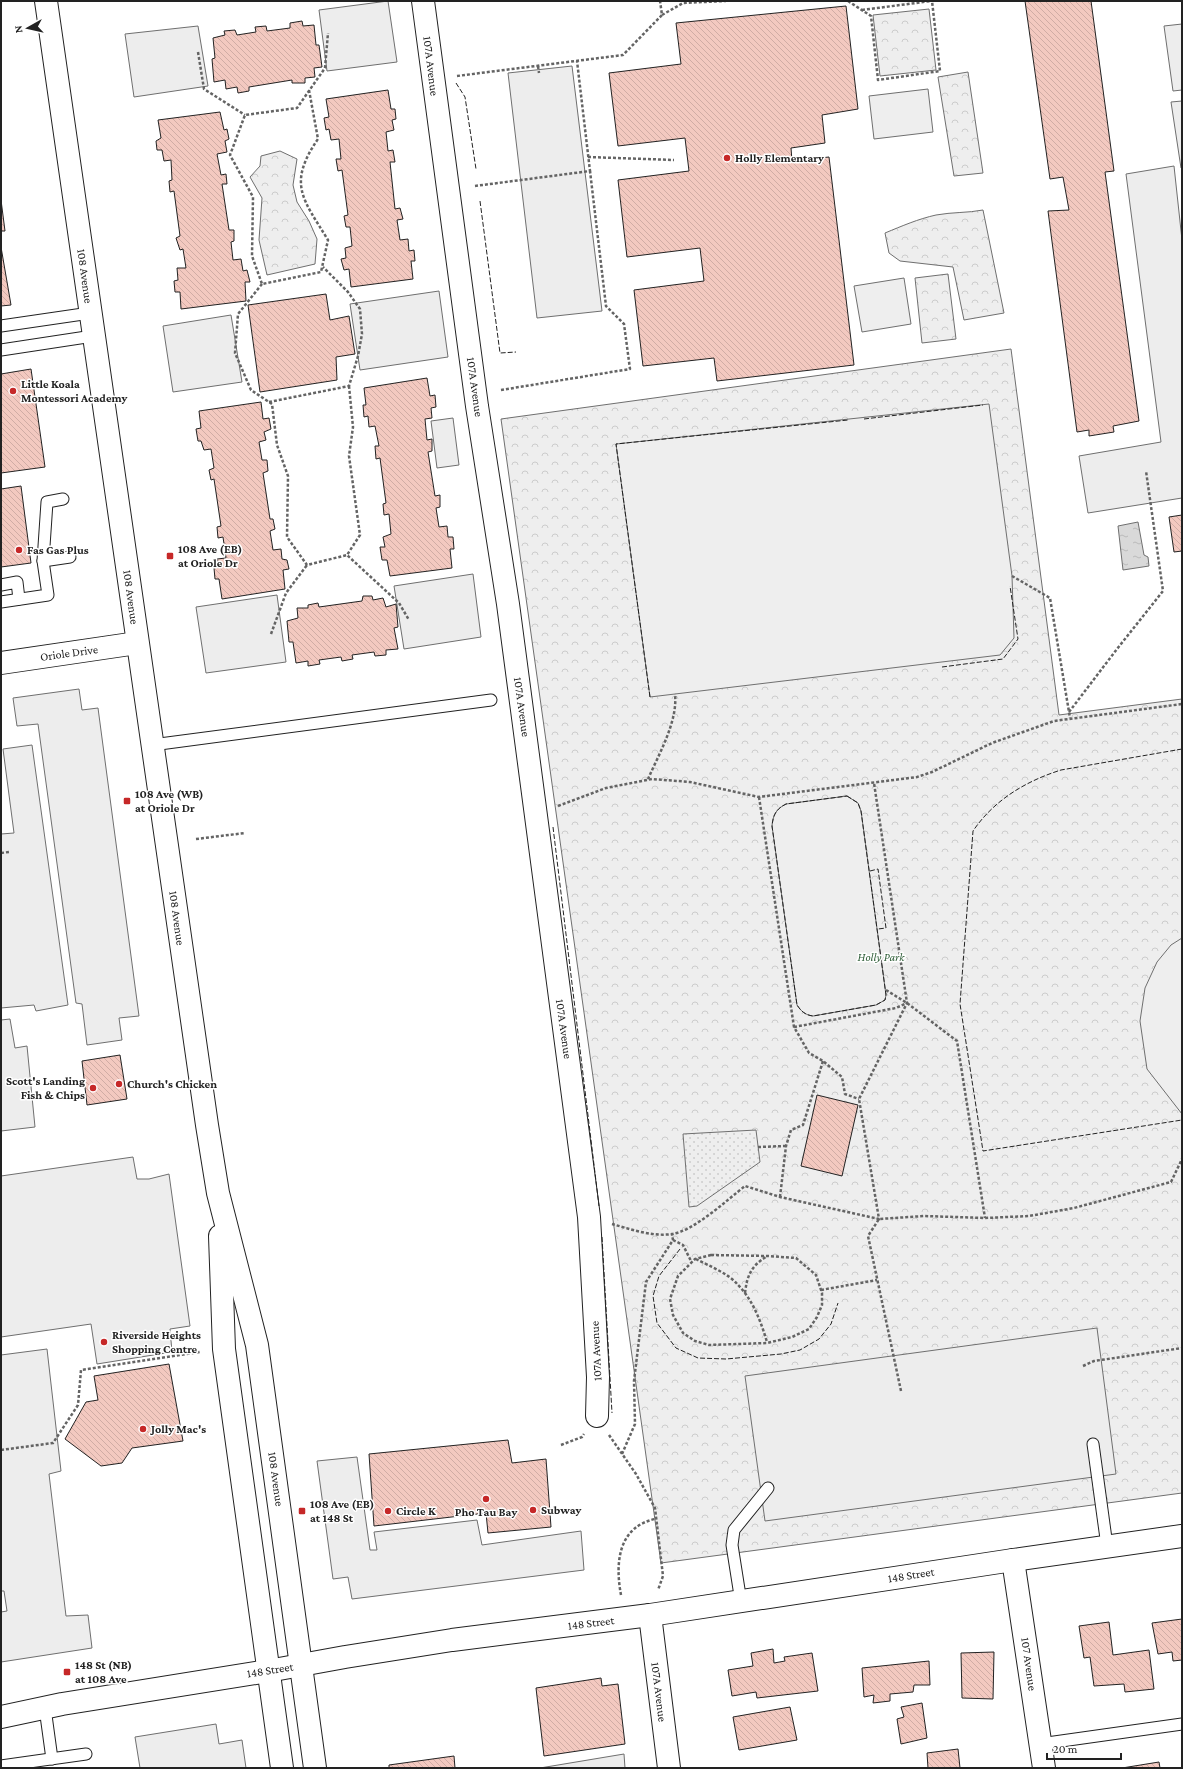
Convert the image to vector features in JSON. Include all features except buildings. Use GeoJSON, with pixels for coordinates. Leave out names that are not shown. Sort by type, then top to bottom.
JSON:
{"type":"FeatureCollection","features":[{"type":"Feature","properties":{"kind":"main road","name":"108 Avenue"},"geometry":{"type":"LineString","coordinates":[[46,1],[137,643],[218,1193],[257,1346],[315,1768]]}},
{"type":"Feature","properties":{"kind":"main road","name":"107A Avenue"},"geometry":{"type":"LineString","coordinates":[[423,1],[477,406],[508,604],[589,1217],[598,1377],[597,1416]]}},
{"type":"Feature","properties":{"kind":"main road","name":"Oriole Drive"},"geometry":{"type":"LineString","coordinates":[[1,663],[137,643]]}},
{"type":"Feature","properties":{"kind":"main road","name":"108 Avenue"},"geometry":{"type":"LineString","coordinates":[[218,1193],[224,1349],[282,1768]]}},
{"type":"Feature","properties":{"kind":"main road","name":"148 Street"},"geometry":{"type":"LineString","coordinates":[[1,1717],[45,1708],[452,1640],[650,1615],[1182,1536]]}},
{"type":"Feature","properties":{"kind":"main road","name":"107 Avenue"},"geometry":{"type":"LineString","coordinates":[[1013,1560],[1044,1768]]}},
{"type":"Feature","properties":{"kind":"main road","name":"107A Avenue"},"geometry":{"type":"LineString","coordinates":[[650,1615],[669,1768]]}},
{"type":"Feature","properties":{"kind":"lane"},"geometry":{"type":"LineString","coordinates":[[1,326],[90,313]]}},
{"type":"Feature","properties":{"kind":"lane"},"geometry":{"type":"LineString","coordinates":[[1,350],[94,336]]}},
{"type":"Feature","properties":{"kind":"lane"},"geometry":{"type":"LineString","coordinates":[[1,602],[48,595],[43,562],[48,502],[63,499]]}},
{"type":"Feature","properties":{"kind":"lane"},"geometry":{"type":"LineString","coordinates":[[43,562],[70,557]]}},
{"type":"Feature","properties":{"kind":"lane"},"geometry":{"type":"LineString","coordinates":[[1,585],[17,582],[19,599]]}},
{"type":"Feature","properties":{"kind":"lane"},"geometry":{"type":"LineString","coordinates":[[152,745],[491,700]]}},
{"type":"Feature","properties":{"kind":"lane"},"geometry":{"type":"LineString","coordinates":[[1093,1444],[1107,1546]]}},
{"type":"Feature","properties":{"kind":"lane"},"geometry":{"type":"LineString","coordinates":[[741,1602],[732,1545],[734,1530],[768,1488]]}},
{"type":"Feature","properties":{"kind":"lane"},"geometry":{"type":"LineString","coordinates":[[45,1708],[52,1758]]}},
{"type":"Feature","properties":{"kind":"lane"},"geometry":{"type":"LineString","coordinates":[[1040,1744],[1182,1724]]}},
{"type":"Feature","properties":{"kind":"lane"},"geometry":{"type":"LineString","coordinates":[[1,1766],[86,1754]]}},
{"type":"Feature","properties":{"kind":"path"},"geometry":{"type":"LineString","coordinates":[[660,1],[662,15]]}},
{"type":"Feature","properties":{"kind":"path"},"geometry":{"type":"LineString","coordinates":[[452,76],[623,55],[662,15],[683,4],[726,1]]}},
{"type":"Feature","properties":{"kind":"path"},"geometry":{"type":"LineString","coordinates":[[848,1],[871,16],[878,80],[940,71],[932,1],[862,10]]}},
{"type":"Feature","properties":{"kind":"path"},"geometry":{"type":"LineString","coordinates":[[198,52],[204,89],[245,115],[297,108],[325,68],[328,33]]}},
{"type":"Feature","properties":{"kind":"path"},"geometry":{"type":"LineString","coordinates":[[501,390],[630,369],[624,324],[606,306],[577,61]]}},
{"type":"Feature","properties":{"kind":"path"},"geometry":{"type":"LineString","coordinates":[[538,66],[539,73]]}},
{"type":"Feature","properties":{"kind":"path"},"geometry":{"type":"LineString","coordinates":[[307,565],[287,537],[288,476],[277,445],[272,404],[251,390],[235,353],[238,314],[262,284],[321,272],[328,240],[306,204],[300,183],[306,156],[318,139],[309,90]]}},
{"type":"Feature","properties":{"kind":"path"},"geometry":{"type":"LineString","coordinates":[[245,115],[230,155],[253,197],[252,256],[262,284]]}},
{"type":"Feature","properties":{"kind":"path"},"geometry":{"type":"LineString","coordinates":[[588,157],[674,160]]}},
{"type":"Feature","properties":{"kind":"path"},"geometry":{"type":"LineString","coordinates":[[475,186],[590,171]]}},
{"type":"Feature","properties":{"kind":"path"},"geometry":{"type":"LineString","coordinates":[[271,634],[286,593],[307,565],[347,555],[360,534],[349,456],[353,427],[349,386],[358,356],[362,334],[360,310],[348,292],[322,266]]}},
{"type":"Feature","properties":{"kind":"path"},"geometry":{"type":"LineString","coordinates":[[269,402],[349,386]]}},
{"type":"Feature","properties":{"kind":"path"},"geometry":{"type":"LineString","coordinates":[[1069,712],[1163,590],[1146,471]]}},
{"type":"Feature","properties":{"kind":"path"},"geometry":{"type":"LineString","coordinates":[[347,555],[399,603],[409,620]]}},
{"type":"Feature","properties":{"kind":"path"},"geometry":{"type":"LineString","coordinates":[[1012,576],[1050,598],[1070,718]]}},
{"type":"Feature","properties":{"kind":"path"},"geometry":{"type":"LineString","coordinates":[[648,779],[668,734],[676,703],[675,694]]}},
{"type":"Feature","properties":{"kind":"path"},"geometry":{"type":"LineString","coordinates":[[552,808],[606,788],[648,779],[690,782],[758,797],[917,777],[932,772],[992,743],[1037,725],[1070,718],[1182,704]]}},
{"type":"Feature","properties":{"kind":"path"},"geometry":{"type":"LineString","coordinates":[[874,782],[907,1003],[859,1099],[879,1219],[868,1236],[901,1392]]}},
{"type":"Feature","properties":{"kind":"path"},"geometry":{"type":"LineString","coordinates":[[758,797],[794,1027],[809,1053],[823,1061],[842,1077],[845,1094],[859,1099]]}},
{"type":"Feature","properties":{"kind":"path"},"geometry":{"type":"LineString","coordinates":[[196,839],[245,833]]}},
{"type":"Feature","properties":{"kind":"path"},"geometry":{"type":"LineString","coordinates":[[1,853],[9,852]]}},
{"type":"Feature","properties":{"kind":"path"},"geometry":{"type":"LineString","coordinates":[[886,990],[907,1003],[957,1041],[986,1218]]}},
{"type":"Feature","properties":{"kind":"path"},"geometry":{"type":"LineString","coordinates":[[794,1027],[896,1008],[907,1003]]}},
{"type":"Feature","properties":{"kind":"path"},"geometry":{"type":"LineString","coordinates":[[780,1197],[786,1146],[791,1130],[803,1125],[823,1061]]}},
{"type":"Feature","properties":{"kind":"path"},"geometry":{"type":"LineString","coordinates":[[758,1146],[786,1146]]}},
{"type":"Feature","properties":{"kind":"path"},"geometry":{"type":"LineString","coordinates":[[606,1222],[646,1233],[672,1234],[696,1225],[746,1186],[780,1197],[879,1219],[924,1216],[986,1218],[1029,1216],[1074,1208],[1171,1182],[1182,1159]]}},
{"type":"Feature","properties":{"kind":"path"},"geometry":{"type":"LineString","coordinates":[[622,1454],[635,1424],[634,1381],[646,1282],[673,1240],[672,1234]]}},
{"type":"Feature","properties":{"kind":"path"},"geometry":{"type":"LineString","coordinates":[[673,1240],[683,1245],[691,1262]]}},
{"type":"Feature","properties":{"kind":"path"},"geometry":{"type":"LineString","coordinates":[[711,1256],[768,1256],[796,1258],[816,1275],[821,1290],[822,1305],[817,1318],[809,1329],[792,1337],[768,1342],[709,1345],[694,1341],[684,1333],[673,1315],[670,1299],[678,1276],[695,1259],[711,1256]]}},
{"type":"Feature","properties":{"kind":"path"},"geometry":{"type":"LineString","coordinates":[[745,1294],[749,1273],[760,1260],[768,1256]]}},
{"type":"Feature","properties":{"kind":"path"},"geometry":{"type":"LineString","coordinates":[[695,1259],[715,1269],[738,1284],[761,1322],[768,1342]]}},
{"type":"Feature","properties":{"kind":"path"},"geometry":{"type":"LineString","coordinates":[[821,1290],[877,1280]]}},
{"type":"Feature","properties":{"kind":"path"},"geometry":{"type":"LineString","coordinates":[[1083,1366],[1094,1360],[1182,1348]]}},
{"type":"Feature","properties":{"kind":"path"},"geometry":{"type":"LineString","coordinates":[[1,1450],[53,1443],[78,1405],[81,1370],[224,1349]]}},
{"type":"Feature","properties":{"kind":"path"},"geometry":{"type":"LineString","coordinates":[[597,1416],[636,1474],[655,1508],[655,1519],[663,1576],[650,1615]]}},
{"type":"Feature","properties":{"kind":"path"},"geometry":{"type":"LineString","coordinates":[[621,1595],[618,1580],[620,1548],[630,1531],[646,1521],[655,1519]]}},
{"type":"Feature","properties":{"kind":"green space"},"geometry":{"type":"Polygon","coordinates":[[[929,9],[936,70],[880,76],[873,15],[929,9]]]}},
{"type":"Feature","properties":{"kind":"green space"},"geometry":{"type":"Polygon","coordinates":[[[968,72],[983,173],[954,176],[938,77],[968,72]]]}},
{"type":"Feature","properties":{"kind":"green space"},"geometry":{"type":"Polygon","coordinates":[[[928,89],[933,132],[874,139],[869,96],[928,89]]]}},
{"type":"Feature","properties":{"kind":"green space"},"geometry":{"type":"Polygon","coordinates":[[[280,151],[297,159],[293,185],[297,202],[309,221],[317,239],[315,264],[267,275],[259,240],[262,198],[250,177],[260,166],[261,156],[280,151]]]}},
{"type":"Feature","properties":{"kind":"green space"},"geometry":{"type":"Polygon","coordinates":[[[983,210],[1004,313],[964,320],[953,267],[900,261],[889,253],[885,233],[936,215],[983,210]]]}},
{"type":"Feature","properties":{"kind":"green space"},"geometry":{"type":"Polygon","coordinates":[[[948,274],[956,339],[922,343],[915,278],[948,274]]]}},
{"type":"Feature","properties":{"kind":"green space"},"geometry":{"type":"Polygon","coordinates":[[[904,278],[911,324],[862,332],[854,286],[904,278]]]}},
{"type":"Feature","properties":{"kind":"green space","name":"Holly Park"},"geometry":{"type":"Polygon","coordinates":[[[1011,349],[1059,715],[1182,699],[1182,1493],[661,1563],[501,419],[1011,349]]]}},
{"type":"Feature","properties":{"kind":"green space"},"geometry":{"type":"Polygon","coordinates":[[[989,404],[1012,576],[1014,638],[1000,655],[650,697],[616,444],[989,404]]]}},
{"type":"Feature","properties":{"kind":"green space"},"geometry":{"type":"Polygon","coordinates":[[[847,796],[858,803],[861,811],[886,995],[885,1000],[876,1005],[813,1016],[808,1015],[797,1005],[772,822],[777,810],[786,804],[847,796]]]}},
{"type":"Feature","properties":{"kind":"green space"},"geometry":{"type":"Polygon","coordinates":[[[1182,938],[1182,1114],[1147,1069],[1140,1021],[1145,988],[1157,962],[1171,945],[1182,938]]]}},
{"type":"Feature","properties":{"kind":"green space"},"geometry":{"type":"Polygon","coordinates":[[[756,1130],[760,1162],[697,1206],[689,1207],[683,1134],[756,1130]]]}},
{"type":"Feature","properties":{"kind":"shaded area"},"geometry":{"type":"Polygon","coordinates":[[[388,1],[397,62],[327,71],[319,10],[388,1]]]}},
{"type":"Feature","properties":{"kind":"shaded area"},"geometry":{"type":"Polygon","coordinates":[[[1182,24],[1182,90],[1173,91],[1164,26],[1182,24]]]}},
{"type":"Feature","properties":{"kind":"shaded area"},"geometry":{"type":"Polygon","coordinates":[[[198,26],[208,86],[134,97],[125,34],[198,26]]]}},
{"type":"Feature","properties":{"kind":"shaded area"},"geometry":{"type":"Polygon","coordinates":[[[572,66],[602,311],[537,318],[508,73],[572,66]]]}},
{"type":"Feature","properties":{"kind":"shaded area"},"geometry":{"type":"Polygon","coordinates":[[[1182,101],[1182,168],[1181,168],[1171,102],[1182,101]]]}},
{"type":"Feature","properties":{"kind":"shaded area"},"geometry":{"type":"Polygon","coordinates":[[[1174,166],[1182,240],[1182,498],[1088,513],[1079,456],[1161,442],[1126,174],[1174,166]]]}},
{"type":"Feature","properties":{"kind":"shaded area"},"geometry":{"type":"Polygon","coordinates":[[[439,291],[448,357],[360,370],[350,304],[439,291]]]}},
{"type":"Feature","properties":{"kind":"shaded area"},"geometry":{"type":"Polygon","coordinates":[[[231,315],[242,382],[173,392],[163,326],[231,315]]]}},
{"type":"Feature","properties":{"kind":"shaded area"},"geometry":{"type":"Polygon","coordinates":[[[453,418],[459,465],[437,468],[431,421],[453,418]]]}},
{"type":"Feature","properties":{"kind":"shaded area"},"geometry":{"type":"Polygon","coordinates":[[[473,574],[481,637],[404,649],[394,586],[473,574]]]}},
{"type":"Feature","properties":{"kind":"shaded area"},"geometry":{"type":"Polygon","coordinates":[[[277,595],[286,662],[206,673],[196,607],[277,595]]]}},
{"type":"Feature","properties":{"kind":"shaded area"},"geometry":{"type":"Polygon","coordinates":[[[79,689],[82,710],[98,708],[139,1016],[119,1018],[122,1040],[87,1045],[82,1004],[76,1003],[38,724],[17,726],[13,698],[79,689]]]}},
{"type":"Feature","properties":{"kind":"shaded area"},"geometry":{"type":"Polygon","coordinates":[[[32,745],[68,1005],[36,1011],[34,1005],[1,1008],[1,834],[14,833],[3,749],[32,745]]]}},
{"type":"Feature","properties":{"kind":"shaded area"},"geometry":{"type":"Polygon","coordinates":[[[10,1019],[15,1048],[27,1046],[35,1127],[1,1131],[1,1020],[10,1019]]]}},
{"type":"Feature","properties":{"kind":"shaded area"},"geometry":{"type":"Polygon","coordinates":[[[133,1157],[137,1179],[149,1179],[169,1174],[190,1326],[170,1329],[172,1352],[97,1364],[91,1324],[1,1337],[1,1176],[133,1157]]]}},
{"type":"Feature","properties":{"kind":"shaded area"},"geometry":{"type":"Polygon","coordinates":[[[1097,1328],[1116,1474],[765,1521],[745,1376],[1097,1328]]]}},
{"type":"Feature","properties":{"kind":"shaded area"},"geometry":{"type":"Polygon","coordinates":[[[47,1349],[61,1471],[49,1474],[66,1616],[88,1615],[92,1648],[1,1662],[1,1612],[7,1611],[4,1591],[1,1591],[1,1355],[47,1349]]]}},
{"type":"Feature","properties":{"kind":"shaded area"},"geometry":{"type":"Polygon","coordinates":[[[357,1457],[370,1550],[377,1550],[374,1532],[477,1520],[482,1545],[581,1531],[584,1570],[352,1599],[348,1577],[333,1579],[317,1461],[357,1457]]]}},
{"type":"Feature","properties":{"kind":"shaded area"},"geometry":{"type":"Polygon","coordinates":[[[216,1724],[219,1744],[242,1740],[246,1768],[140,1768],[135,1737],[216,1724]]]}},
{"type":"Feature","properties":{"kind":"shaded area"},"geometry":{"type":"Polygon","coordinates":[[[624,1754],[625,1768],[540,1768],[624,1754]]]}},
{"type":"Feature","properties":{"kind":"water"},"geometry":{"type":"Polygon","coordinates":[[[1138,522],[1144,555],[1148,557],[1149,566],[1123,570],[1118,526],[1138,522]]]}},
{"type":"Feature","properties":{"kind":"fence"},"geometry":{"type":"LineString","coordinates":[[456,83],[465,97],[476,169]]}},
{"type":"Feature","properties":{"kind":"fence"},"geometry":{"type":"LineString","coordinates":[[480,201],[500,353],[516,352]]}},
{"type":"Feature","properties":{"kind":"fence"},"geometry":{"type":"LineString","coordinates":[[864,419],[983,405]]}},
{"type":"Feature","properties":{"kind":"fence"},"geometry":{"type":"LineString","coordinates":[[650,697],[616,444],[848,420]]}},
{"type":"Feature","properties":{"kind":"fence"},"geometry":{"type":"LineString","coordinates":[[942,667],[1003,659],[1018,639],[1010,586]]}},
{"type":"Feature","properties":{"kind":"fence"},"geometry":{"type":"LineString","coordinates":[[1182,749],[1061,770],[1023,786],[1001,801],[981,820],[973,831],[960,1004],[983,1151],[1182,1120]]}},
{"type":"Feature","properties":{"kind":"fence"},"geometry":{"type":"LineString","coordinates":[[847,796],[858,803],[861,811],[886,995],[885,1000],[876,1005],[813,1016],[808,1015],[797,1005],[772,822],[777,810],[786,804],[847,796]]}},
{"type":"Feature","properties":{"kind":"fence"},"geometry":{"type":"LineString","coordinates":[[553,827],[599,1206]]}},
{"type":"Feature","properties":{"kind":"fence"},"geometry":{"type":"LineString","coordinates":[[870,871],[878,869],[886,928],[878,929]]}},
{"type":"Feature","properties":{"kind":"fence"},"geometry":{"type":"LineString","coordinates":[[602,1237],[612,1413]]}},
{"type":"Feature","properties":{"kind":"fence"},"geometry":{"type":"LineString","coordinates":[[680,1249],[659,1276],[653,1296],[657,1323],[676,1348],[698,1358],[726,1359],[781,1354],[800,1350],[819,1339],[831,1324],[838,1303]]}},
{"type":"Feature","properties":{"kind":"place","name":"Holly Elementary"},"geometry":{"type":"Point","coordinates":[727,158]}},
{"type":"Feature","properties":{"kind":"place","name":"Little Koala Montessori Academy"},"geometry":{"type":"Point","coordinates":[13,391]}},
{"type":"Feature","properties":{"kind":"place","name":"Fas Gas Plus"},"geometry":{"type":"Point","coordinates":[19,550]}},
{"type":"Feature","properties":{"kind":"place","name":"108 Ave (EB) at Oriole Dr"},"geometry":{"type":"Point","coordinates":[170,556]}},
{"type":"Feature","properties":{"kind":"place","name":"108 Ave (WB) at Oriole Dr"},"geometry":{"type":"Point","coordinates":[127,801]}},
{"type":"Feature","properties":{"kind":"place","name":"Church's Chicken"},"geometry":{"type":"Point","coordinates":[119,1084]}},
{"type":"Feature","properties":{"kind":"place","name":"Scott's Landing Fish & Chips"},"geometry":{"type":"Point","coordinates":[93,1088]}},
{"type":"Feature","properties":{"kind":"place","name":"Riverside Heights Shopping Centre"},"geometry":{"type":"Point","coordinates":[104,1342]}},
{"type":"Feature","properties":{"kind":"place","name":"Jolly Mac's"},"geometry":{"type":"Point","coordinates":[143,1429]}},
{"type":"Feature","properties":{"kind":"place","name":"Pho Tau Bay"},"geometry":{"type":"Point","coordinates":[486,1499]}},
{"type":"Feature","properties":{"kind":"place","name":"Subway"},"geometry":{"type":"Point","coordinates":[533,1510]}},
{"type":"Feature","properties":{"kind":"place","name":"108 Ave (EB) at 148 St"},"geometry":{"type":"Point","coordinates":[302,1511]}},
{"type":"Feature","properties":{"kind":"place","name":"Circle K"},"geometry":{"type":"Point","coordinates":[388,1511]}},
{"type":"Feature","properties":{"kind":"place","name":"148 St (NB) at 108 Ave"},"geometry":{"type":"Point","coordinates":[67,1672]}}]}
